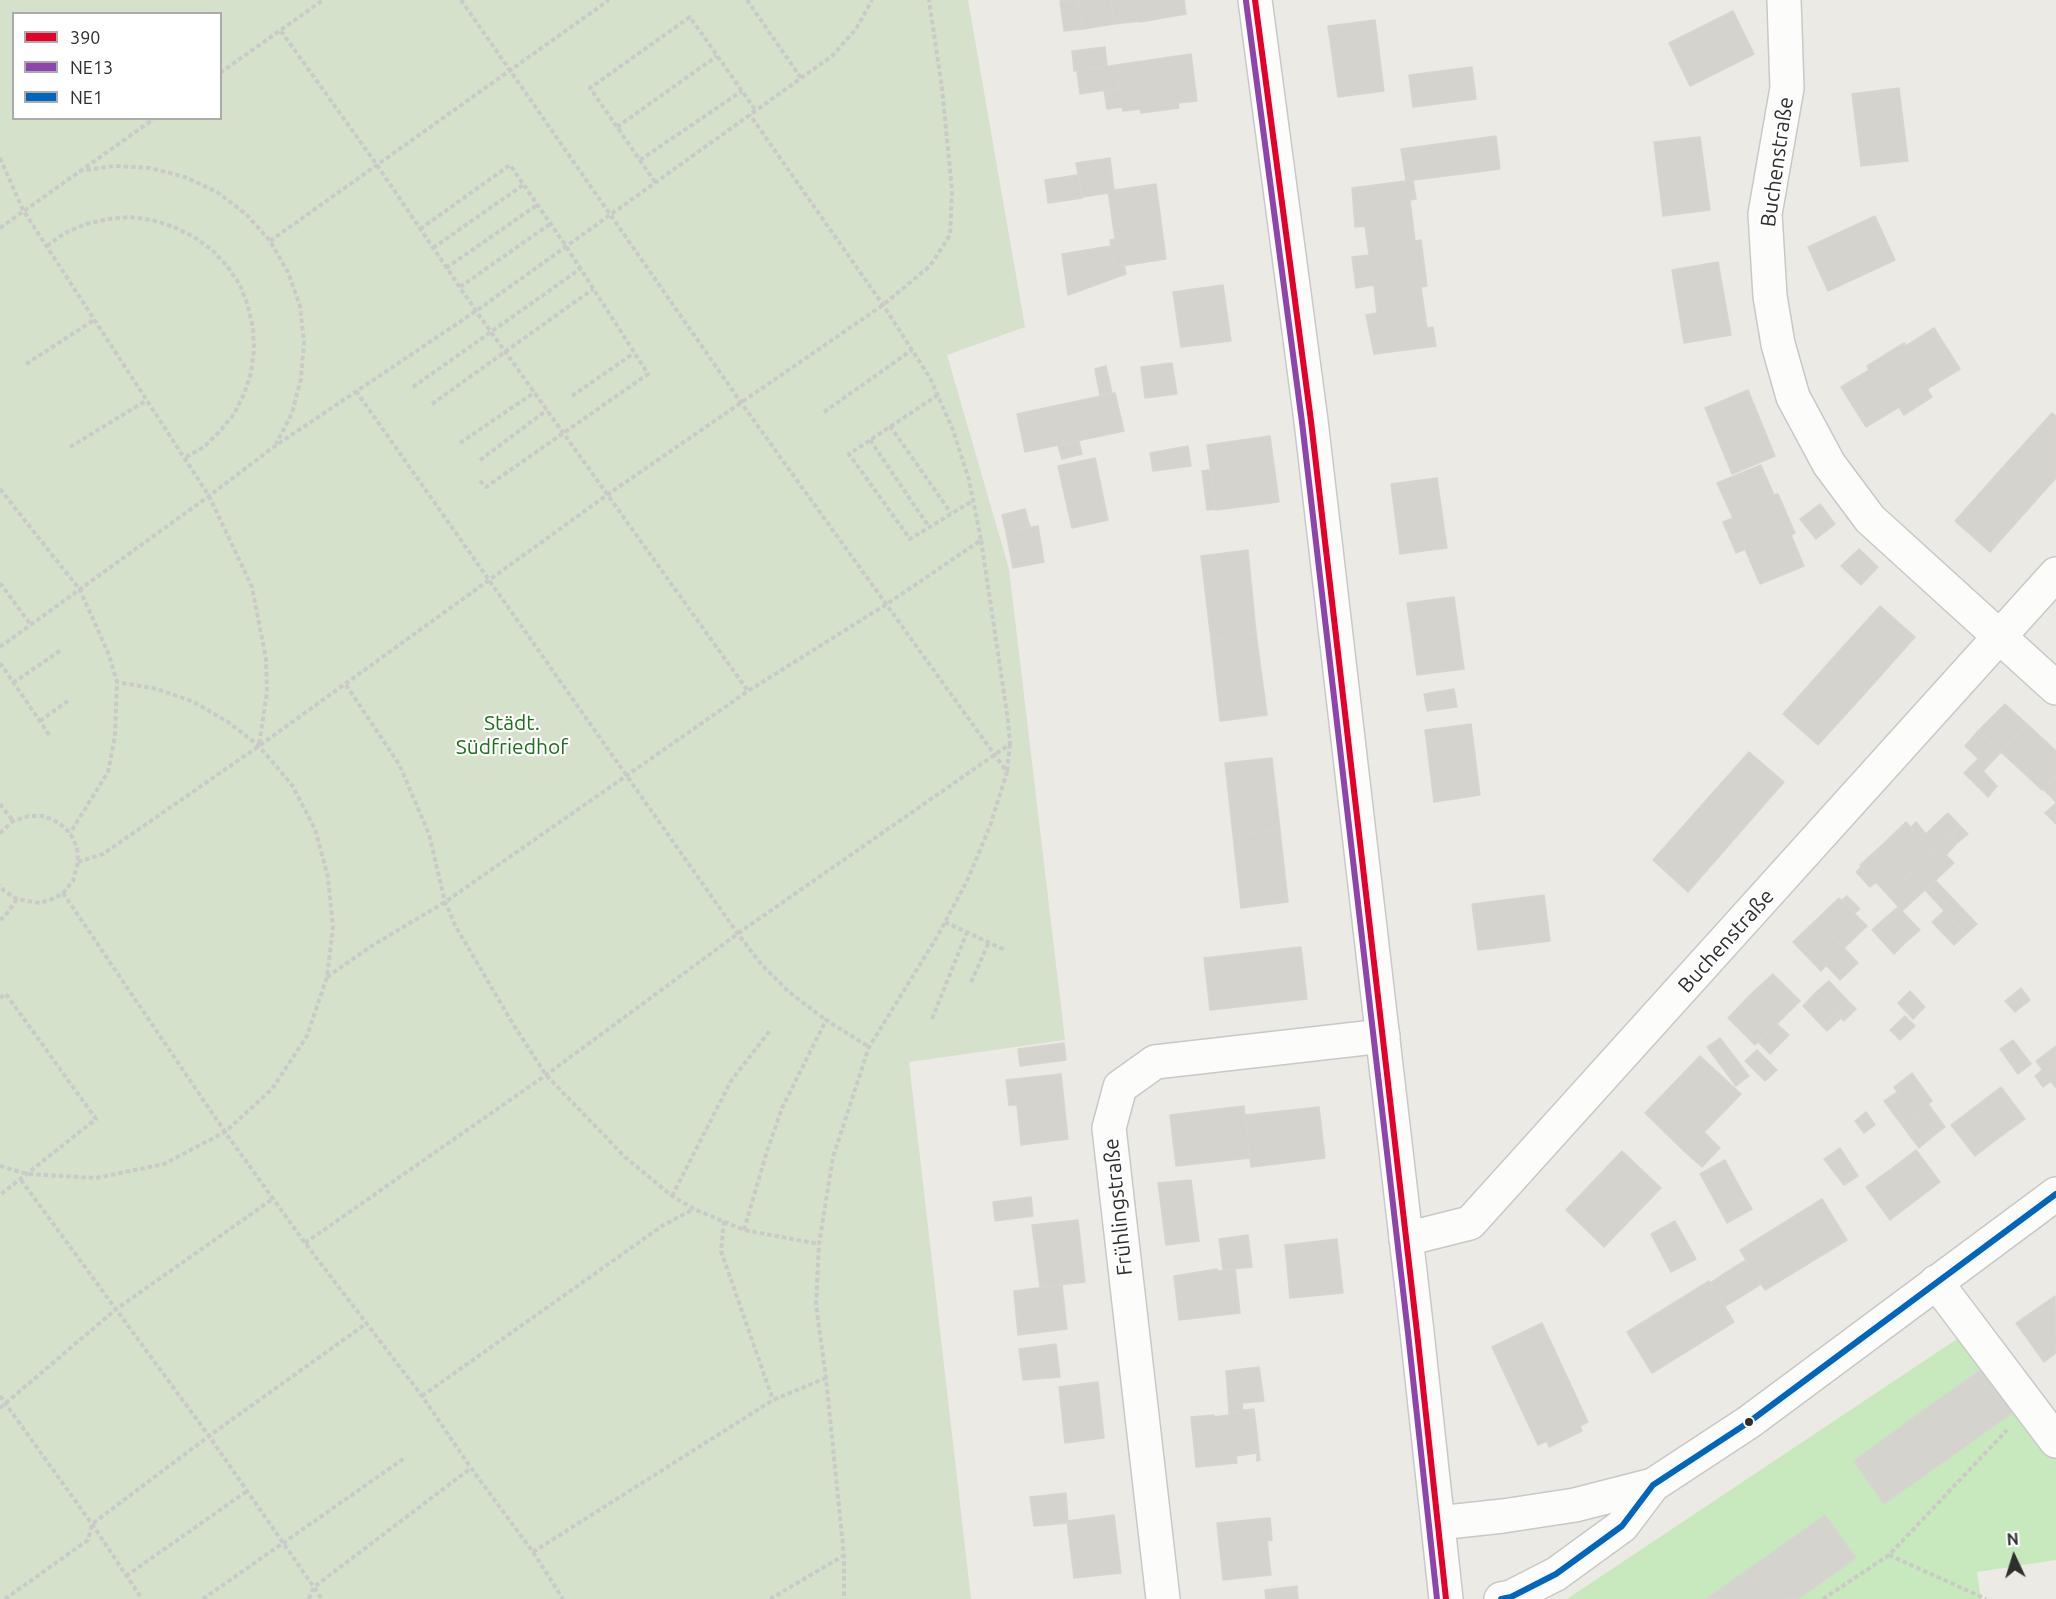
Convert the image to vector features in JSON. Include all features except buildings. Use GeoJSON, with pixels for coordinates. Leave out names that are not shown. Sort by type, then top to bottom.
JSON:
{"type":"FeatureCollection","features":[{"type":"Feature","properties":{"kind":"street"},"geometry":{"type":"LineString","coordinates":[[1255,0],[1311,421],[1446,1599]]}},
{"type":"Feature","properties":{"kind":"street","name":"Buchenstraße"},"geometry":{"type":"LineString","coordinates":[[1784,0],[1787,88],[1765,214],[1770,296],[1778,344],[1793,397],[1829,464],[1870,519],[2001,636]]}},
{"type":"Feature","properties":{"kind":"street","name":"Buchenstraße"},"geometry":{"type":"LineString","coordinates":[[1406,1239],[1470,1223],[2056,574]]}},
{"type":"Feature","properties":{"kind":"street"},"geometry":{"type":"LineString","coordinates":[[2001,636],[2056,688]]}},
{"type":"Feature","properties":{"kind":"street","name":"Frühlingstraße"},"geometry":{"type":"LineString","coordinates":[[1163,1599],[1109,1128],[1120,1087],[1155,1062],[1383,1036]]}},
{"type":"Feature","properties":{"kind":"street"},"geometry":{"type":"LineString","coordinates":[[1438,1523],[1575,1505],[1653,1485],[1749,1422],[2056,1194]]}},
{"type":"Feature","properties":{"kind":"street"},"geometry":{"type":"LineString","coordinates":[[1936,1282],[2056,1441]]}},
{"type":"Feature","properties":{"kind":"street"},"geometry":{"type":"LineString","coordinates":[[1501,1599],[1511,1597],[1556,1574],[1622,1526],[1653,1485]]}},
{"type":"Feature","properties":{"kind":"path"},"geometry":{"type":"LineString","coordinates":[[222,72],[323,0]]}},
{"type":"Feature","properties":{"kind":"path"},"geometry":{"type":"LineString","coordinates":[[461,0],[742,404],[1007,772]]}},
{"type":"Feature","properties":{"kind":"path"},"geometry":{"type":"LineString","coordinates":[[270,241],[609,0]]}},
{"type":"Feature","properties":{"kind":"path"},"geometry":{"type":"LineString","coordinates":[[747,0],[801,78]]}},
{"type":"Feature","properties":{"kind":"path"},"geometry":{"type":"LineString","coordinates":[[0,647],[275,446],[476,311],[832,56],[856,29],[872,0]]}},
{"type":"Feature","properties":{"kind":"path"},"geometry":{"type":"LineString","coordinates":[[78,862],[103,854],[259,746],[607,495],[883,305],[930,266],[950,235],[952,191],[942,88],[929,0]]}},
{"type":"Feature","properties":{"kind":"path"},"geometry":{"type":"LineString","coordinates":[[655,182],[590,88],[690,17],[756,111]]}},
{"type":"Feature","properties":{"kind":"path"},"geometry":{"type":"LineString","coordinates":[[281,32],[377,165],[476,311],[748,691]]}},
{"type":"Feature","properties":{"kind":"path"},"geometry":{"type":"LineString","coordinates":[[617,127],[717,56]]}},
{"type":"Feature","properties":{"kind":"path"},"geometry":{"type":"LineString","coordinates":[[640,160],[742,90]]}},
{"type":"Feature","properties":{"kind":"path"},"geometry":{"type":"LineString","coordinates":[[750,116],[883,305],[930,378],[953,430],[974,500],[1010,744],[1007,772],[990,826],[967,881],[945,922],[869,1047],[833,1157],[819,1244],[816,1305],[826,1378],[844,1556],[844,1599]]}},
{"type":"Feature","properties":{"kind":"path"},"geometry":{"type":"LineString","coordinates":[[0,228],[152,120]]}},
{"type":"Feature","properties":{"kind":"path"},"geometry":{"type":"LineString","coordinates":[[0,158],[24,210],[209,496],[252,586],[266,670],[267,692],[259,746]]}},
{"type":"Feature","properties":{"kind":"path"},"geometry":{"type":"LineString","coordinates":[[420,229],[510,165],[566,246],[648,374],[486,487],[479,480]]}},
{"type":"Feature","properties":{"kind":"path"},"geometry":{"type":"LineString","coordinates":[[78,171],[114,166],[150,168],[185,177],[217,192],[246,214],[270,241],[288,272],[300,306],[304,342],[301,379],[292,413],[275,446]]}},
{"type":"Feature","properties":{"kind":"path"},"geometry":{"type":"LineString","coordinates":[[433,248],[523,185]]}},
{"type":"Feature","properties":{"kind":"path"},"geometry":{"type":"LineString","coordinates":[[446,268],[538,205]]}},
{"type":"Feature","properties":{"kind":"path"},"geometry":{"type":"LineString","coordinates":[[47,246],[65,233],[86,224],[108,219],[152,220],[174,227],[194,237],[212,250],[240,285],[253,328],[254,351],[251,373],[234,414],[204,447],[184,458]]}},
{"type":"Feature","properties":{"kind":"path"},"geometry":{"type":"LineString","coordinates":[[460,288],[550,224]]}},
{"type":"Feature","properties":{"kind":"path"},"geometry":{"type":"LineString","coordinates":[[413,387],[580,269]]}},
{"type":"Feature","properties":{"kind":"path"},"geometry":{"type":"LineString","coordinates":[[432,404],[593,289]]}},
{"type":"Feature","properties":{"kind":"path"},"geometry":{"type":"LineString","coordinates":[[26,364],[94,320]]}},
{"type":"Feature","properties":{"kind":"path"},"geometry":{"type":"LineString","coordinates":[[824,412],[912,350]]}},
{"type":"Feature","properties":{"kind":"path"},"geometry":{"type":"LineString","coordinates":[[572,396],[634,353]]}},
{"type":"Feature","properties":{"kind":"path"},"geometry":{"type":"LineString","coordinates":[[356,391],[488,581],[761,964],[789,992],[826,1020],[869,1047]]}},
{"type":"Feature","properties":{"kind":"path"},"geometry":{"type":"LineString","coordinates":[[460,443],[535,393]]}},
{"type":"Feature","properties":{"kind":"path"},"geometry":{"type":"LineString","coordinates":[[938,395],[849,454],[910,539],[974,500]]}},
{"type":"Feature","properties":{"kind":"path"},"geometry":{"type":"LineString","coordinates":[[70,447],[147,400]]}},
{"type":"Feature","properties":{"kind":"path"},"geometry":{"type":"LineString","coordinates":[[480,460],[547,410]]}},
{"type":"Feature","properties":{"kind":"path"},"geometry":{"type":"LineString","coordinates":[[890,426],[951,513]]}},
{"type":"Feature","properties":{"kind":"path"},"geometry":{"type":"LineString","coordinates":[[870,440],[929,527]]}},
{"type":"Feature","properties":{"kind":"path"},"geometry":{"type":"LineString","coordinates":[[0,489],[80,590],[109,655],[117,682],[115,735],[108,772],[70,834]]}},
{"type":"Feature","properties":{"kind":"path"},"geometry":{"type":"LineString","coordinates":[[327,977],[370,947],[445,902],[748,691],[887,604],[981,540]]}},
{"type":"Feature","properties":{"kind":"path"},"geometry":{"type":"LineString","coordinates":[[0,583],[31,625]]}},
{"type":"Feature","properties":{"kind":"path"},"geometry":{"type":"LineString","coordinates":[[13,683],[61,650]]}},
{"type":"Feature","properties":{"kind":"path"},"geometry":{"type":"LineString","coordinates":[[0,663],[50,736]]}},
{"type":"Feature","properties":{"kind":"path"},"geometry":{"type":"LineString","coordinates":[[0,1166],[27,1174],[96,1179],[164,1164],[225,1132],[272,1089],[307,1036],[327,977],[333,927],[328,877],[315,829],[292,785],[259,746],[228,722],[194,702],[156,689],[117,682]]}},
{"type":"Feature","properties":{"kind":"path"},"geometry":{"type":"LineString","coordinates":[[346,685],[399,764],[429,834],[445,902],[456,927],[546,1075],[625,1157],[672,1196],[694,1209],[744,1230],[819,1244]]}},
{"type":"Feature","properties":{"kind":"path"},"geometry":{"type":"LineString","coordinates":[[40,721],[69,700]]}},
{"type":"Feature","properties":{"kind":"path"},"geometry":{"type":"LineString","coordinates":[[305,1243],[546,1075],[738,934],[1010,744]]}},
{"type":"Feature","properties":{"kind":"path"},"geometry":{"type":"LineString","coordinates":[[0,804],[13,821]]}},
{"type":"Feature","properties":{"kind":"path"},"geometry":{"type":"LineString","coordinates":[[0,833],[13,821],[29,816],[44,816],[59,823],[70,834],[76,847],[78,862],[73,881],[63,893],[40,903],[16,899],[4,891],[0,885]]}},
{"type":"Feature","properties":{"kind":"path"},"geometry":{"type":"LineString","coordinates":[[63,893],[225,1132],[305,1243],[422,1396],[563,1599]]}},
{"type":"Feature","properties":{"kind":"path"},"geometry":{"type":"LineString","coordinates":[[0,920],[6,916],[16,899]]}},
{"type":"Feature","properties":{"kind":"path"},"geometry":{"type":"LineString","coordinates":[[945,922],[1005,950]]}},
{"type":"Feature","properties":{"kind":"path"},"geometry":{"type":"LineString","coordinates":[[932,1019],[967,932]]}},
{"type":"Feature","properties":{"kind":"path"},"geometry":{"type":"LineString","coordinates":[[971,981],[989,942]]}},
{"type":"Feature","properties":{"kind":"path"},"geometry":{"type":"LineString","coordinates":[[0,998],[6,994],[96,1119],[0,1195]]}},
{"type":"Feature","properties":{"kind":"path"},"geometry":{"type":"LineString","coordinates":[[744,1230],[767,1150],[782,1108],[826,1020]]}},
{"type":"Feature","properties":{"kind":"path"},"geometry":{"type":"LineString","coordinates":[[672,1196],[731,1081],[771,1029]]}},
{"type":"Feature","properties":{"kind":"path"},"geometry":{"type":"LineString","coordinates":[[21,1180],[209,1436],[322,1599]]}},
{"type":"Feature","properties":{"kind":"path"},"geometry":{"type":"LineString","coordinates":[[0,1408],[115,1310],[274,1198]]}},
{"type":"Feature","properties":{"kind":"path"},"geometry":{"type":"LineString","coordinates":[[422,1396],[662,1226],[694,1209]]}},
{"type":"Feature","properties":{"kind":"path"},"geometry":{"type":"LineString","coordinates":[[724,1221],[721,1251],[773,1400]]}},
{"type":"Feature","properties":{"kind":"path"},"geometry":{"type":"LineString","coordinates":[[5,1599],[88,1539],[92,1524],[209,1436],[367,1323]]}},
{"type":"Feature","properties":{"kind":"path"},"geometry":{"type":"LineString","coordinates":[[532,1552],[773,1400],[826,1378]]}},
{"type":"Feature","properties":{"kind":"path"},"geometry":{"type":"LineString","coordinates":[[0,1396],[92,1524],[142,1599]]}},
{"type":"Feature","properties":{"kind":"path"},"geometry":{"type":"LineString","coordinates":[[1823,1599],[1889,1555],[2029,1406]]}},
{"type":"Feature","properties":{"kind":"path"},"geometry":{"type":"LineString","coordinates":[[203,1599],[406,1457]]}},
{"type":"Feature","properties":{"kind":"path"},"geometry":{"type":"LineString","coordinates":[[309,1599],[314,1587],[471,1468]]}},
{"type":"Feature","properties":{"kind":"path"},"geometry":{"type":"LineString","coordinates":[[126,1576],[247,1491]]}},
{"type":"Feature","properties":{"kind":"path"},"geometry":{"type":"LineString","coordinates":[[1889,1555],[1986,1599]]}},
{"type":"Feature","properties":{"kind":"path"},"geometry":{"type":"LineString","coordinates":[[770,1599],[844,1556]]}},
{"type":"Feature","properties":{"kind":"green space","name":"Städt. Südfriedhof"},"geometry":{"type":"Polygon","coordinates":[[[0,0],[968,0],[1025,327],[947,355],[1009,569],[1065,1040],[909,1062],[971,1599],[0,1599],[0,0]]]}},
{"type":"Feature","properties":{"kind":"green space"},"geometry":{"type":"Polygon","coordinates":[[[1966,1333],[2056,1459],[2056,1560],[1977,1572],[1981,1599],[1567,1599],[1966,1333]]]}},
{"type":"Feature","properties":{"kind":"transit line","name":"390"},"geometry":{"type":"LineString","coordinates":[[1255,0],[1311,421],[1446,1599]]}},
{"type":"Feature","properties":{"kind":"transit line","name":"NE13"},"geometry":{"type":"LineString","coordinates":[[1246,1],[1302,422],[1437,1599]]}},
{"type":"Feature","properties":{"kind":"transit line","name":"NE1"},"geometry":{"type":"LineString","coordinates":[[1501,1599],[1511,1597],[1556,1574],[1622,1526],[1653,1485],[1749,1422],[2056,1194]]}}]}
